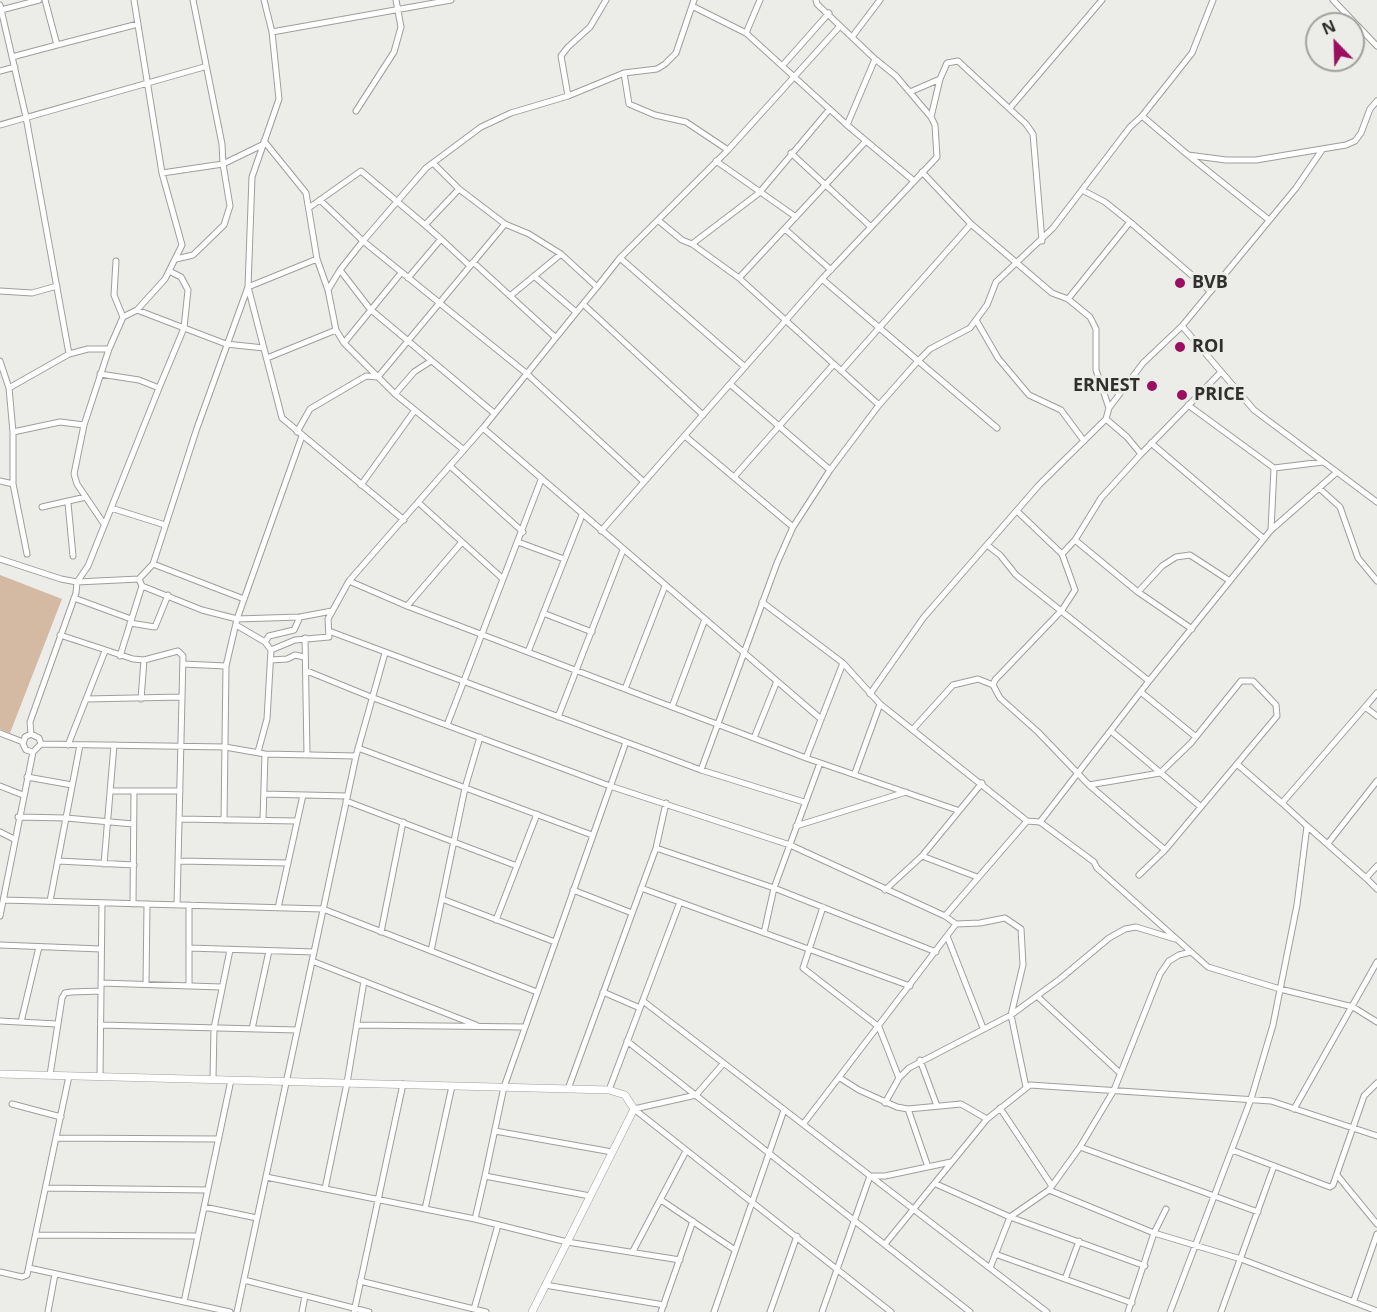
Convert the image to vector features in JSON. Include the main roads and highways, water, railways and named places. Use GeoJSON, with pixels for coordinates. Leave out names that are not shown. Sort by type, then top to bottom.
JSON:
{"type":"FeatureCollection","features":[{"type":"Feature","properties":{"kind":"place","name":"BVB"},"geometry":{"type":"Point","coordinates":[1180,283]}},
{"type":"Feature","properties":{"kind":"place","name":"ROI"},"geometry":{"type":"Point","coordinates":[1180,347]}},
{"type":"Feature","properties":{"kind":"place","name":"ERNEST"},"geometry":{"type":"Point","coordinates":[1152,386]}},
{"type":"Feature","properties":{"kind":"place","name":"PRICE"},"geometry":{"type":"Point","coordinates":[1182,395]}}]}
